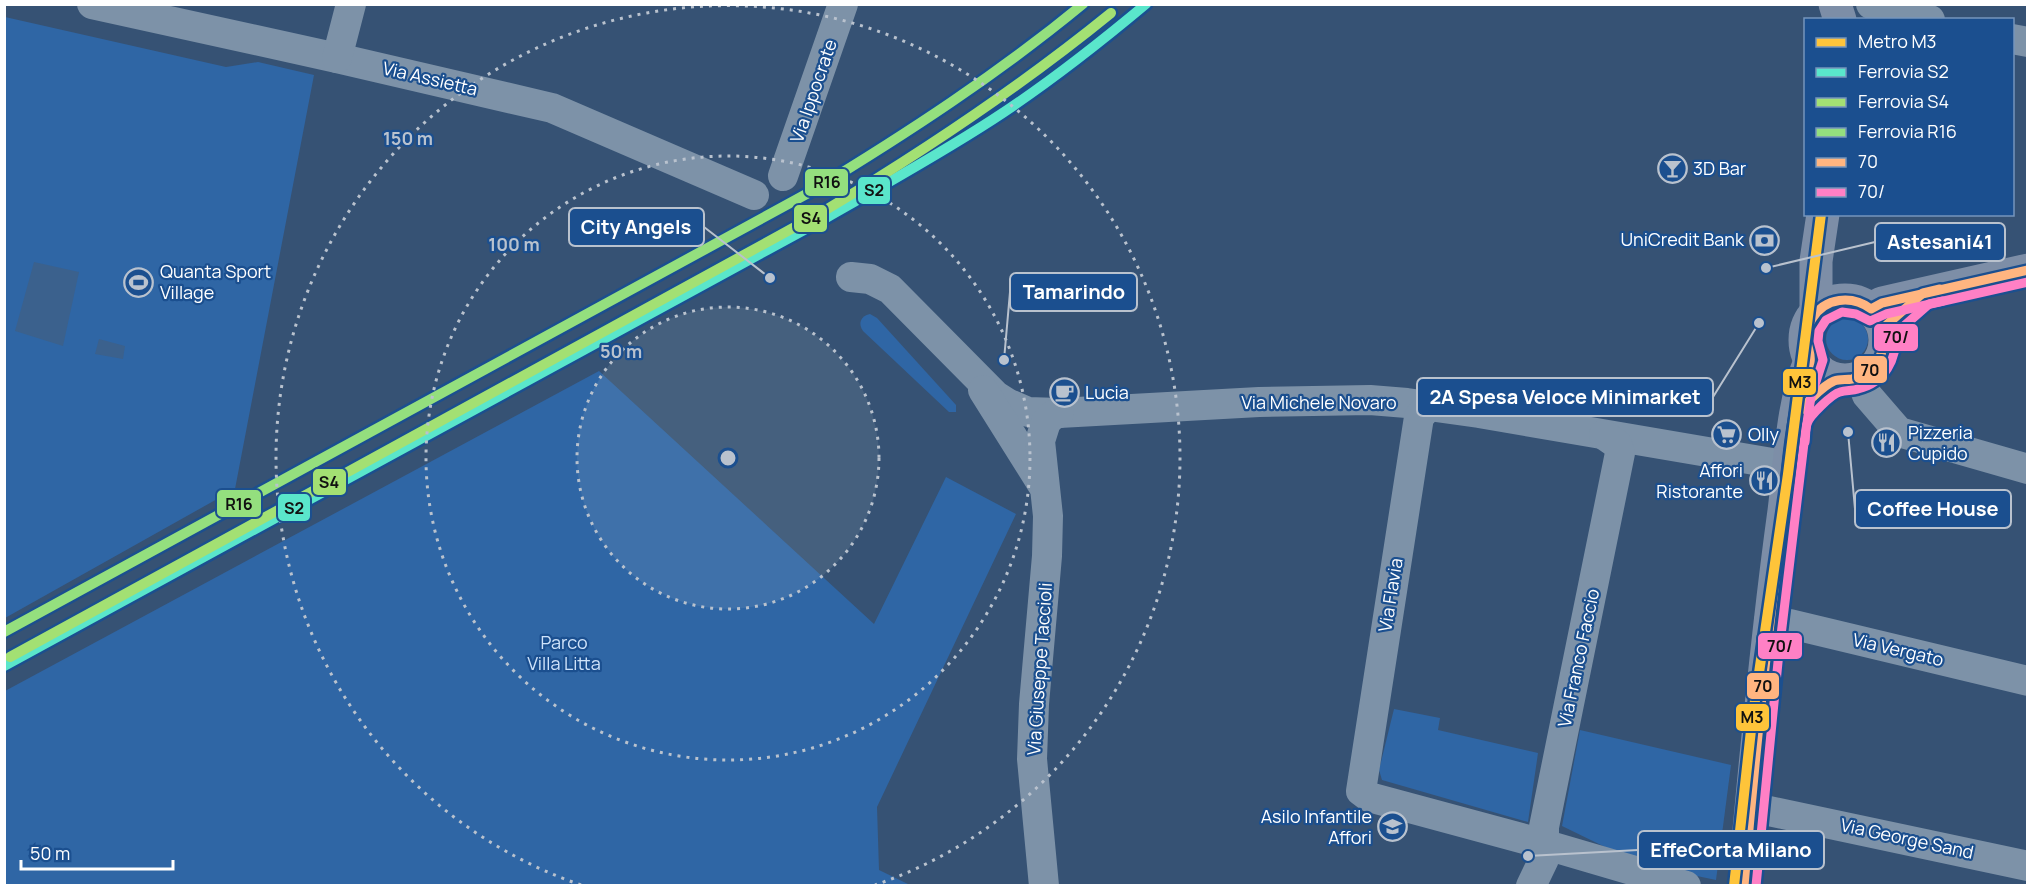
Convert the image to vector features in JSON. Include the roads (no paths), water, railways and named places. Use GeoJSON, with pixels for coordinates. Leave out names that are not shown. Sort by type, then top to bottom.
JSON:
{"type":"FeatureCollection","features":[{"type":"Feature","properties":{"kind":"main road"},"geometry":{"type":"LineString","coordinates":[[1796,416],[1830,383],[1871,370],[1884,351],[1885,342],[1854,312],[1817,253],[1823,216]]}},
{"type":"Feature","properties":{"kind":"main road"},"geometry":{"type":"LineString","coordinates":[[1851,378],[1829,376],[1810,359],[1806,348],[1809,323],[1923,293],[2028,270]]}},
{"type":"Feature","properties":{"kind":"main road"},"geometry":{"type":"LineString","coordinates":[[1744,885],[1769,621],[1796,416],[1804,373],[1810,359]]}},
{"type":"Feature","properties":{"kind":"street","name":"Via Assietta"},"geometry":{"type":"LineString","coordinates":[[92,4],[552,108],[754,195]]}},
{"type":"Feature","properties":{"kind":"street"},"geometry":{"type":"LineString","coordinates":[[337,58],[351,4]]}},
{"type":"Feature","properties":{"kind":"street","name":"Via Ippocrate"},"geometry":{"type":"LineString","coordinates":[[783,176],[843,4]]}},
{"type":"Feature","properties":{"kind":"street"},"geometry":{"type":"LineString","coordinates":[[1871,4],[1923,18]]}},
{"type":"Feature","properties":{"kind":"street"},"geometry":{"type":"LineString","coordinates":[[851,277],[870,279],[891,289],[996,396],[1028,412],[1059,413]]}},
{"type":"Feature","properties":{"kind":"street"},"geometry":{"type":"LineString","coordinates":[[976,377],[1046,489]]}},
{"type":"Feature","properties":{"kind":"street"},"geometry":{"type":"LineString","coordinates":[[1851,378],[1899,432],[2028,469]]}},
{"type":"Feature","properties":{"kind":"street","name":"Via Michele Novaro"},"geometry":{"type":"LineString","coordinates":[[1059,413],[1259,402],[1370,400],[1433,406],[1772,464],[1790,460]]}},
{"type":"Feature","properties":{"kind":"street","name":"Via Flavia"},"geometry":{"type":"LineString","coordinates":[[1433,406],[1427,408],[1419,417],[1361,791],[1369,797],[1543,844]]}},
{"type":"Feature","properties":{"kind":"street","name":"Via Giuseppe Taccioli"},"geometry":{"type":"LineString","coordinates":[[1044,885],[1032,759],[1034,704],[1046,592],[1048,526],[1041,435],[1050,417],[1059,413]]}},
{"type":"Feature","properties":{"kind":"street","name":"Via Franco Faccio"},"geometry":{"type":"LineString","coordinates":[[1531,885],[1544,859],[1543,844],[1553,784],[1620,453],[1617,444],[1604,435]]}},
{"type":"Feature","properties":{"kind":"street","name":"Via Vergato"},"geometry":{"type":"LineString","coordinates":[[1769,621],[1790,624],[2028,681]]}},
{"type":"Feature","properties":{"kind":"street","name":"Via George Sand"},"geometry":{"type":"LineString","coordinates":[[1750,807],[2028,866]]}},
{"type":"Feature","properties":{"kind":"street"},"geometry":{"type":"LineString","coordinates":[[1543,844],[1686,885]]}},
{"type":"Feature","properties":{"kind":"metro line","name":"M3"},"geometry":{"type":"LineString","coordinates":[[1734,886],[1752,721],[1788,474],[1821,216]]}},
{"type":"Feature","properties":{"kind":"rail line","name":"R16"},"geometry":{"type":"LineString","coordinates":[[4,632],[812,191],[951,102],[1018,55],[1083,4]]}},
{"type":"Feature","properties":{"kind":"rail line","name":"S2"},"geometry":{"type":"LineString","coordinates":[[4,666],[910,170],[972,133],[1032,93],[1146,4]]}},
{"type":"Feature","properties":{"kind":"rail line","name":"S4"},"geometry":{"type":"LineString","coordinates":[[10,657],[824,211],[971,117],[1042,67],[1111,13]]}},
{"type":"Feature","properties":{"kind":"place","name":"3D Bar"},"geometry":{"type":"Point","coordinates":[1672,169]}},
{"type":"Feature","properties":{"kind":"place","name":"UniCredit Bank"},"geometry":{"type":"Point","coordinates":[1765,240]}},
{"type":"Feature","properties":{"kind":"place","name":"Astesani41"},"geometry":{"type":"Point","coordinates":[1766,268]}},
{"type":"Feature","properties":{"kind":"place","name":"City Angels"},"geometry":{"type":"Point","coordinates":[770,278]}},
{"type":"Feature","properties":{"kind":"place","name":"Quanta Sport Village"},"geometry":{"type":"Point","coordinates":[139,282]}},
{"type":"Feature","properties":{"kind":"place","name":"2A Spesa Veloce Minimarket"},"geometry":{"type":"Point","coordinates":[1759,323]}},
{"type":"Feature","properties":{"kind":"place","name":"Tamarindo"},"geometry":{"type":"Point","coordinates":[1004,360]}},
{"type":"Feature","properties":{"kind":"place","name":"Lucia"},"geometry":{"type":"Point","coordinates":[1064,393]}},
{"type":"Feature","properties":{"kind":"place","name":"Coffee House"},"geometry":{"type":"Point","coordinates":[1848,432]}},
{"type":"Feature","properties":{"kind":"place","name":"Olly"},"geometry":{"type":"Point","coordinates":[1727,435]}},
{"type":"Feature","properties":{"kind":"place","name":"Pizzeria Cupido"},"geometry":{"type":"Point","coordinates":[1887,443]}},
{"type":"Feature","properties":{"kind":"place","name":"Affori Ristorante"},"geometry":{"type":"Point","coordinates":[1764,481]}},
{"type":"Feature","properties":{"kind":"place","name":"Asilo Infantile Affori"},"geometry":{"type":"Point","coordinates":[1393,827]}},
{"type":"Feature","properties":{"kind":"place","name":"EffeCorta Milano"},"geometry":{"type":"Point","coordinates":[1528,856]}},
{"type":"Feature","properties":{"kind":"park label","name":"Parco Villa Litta"},"geometry":{"type":"Point","coordinates":[564,653]}}]}
